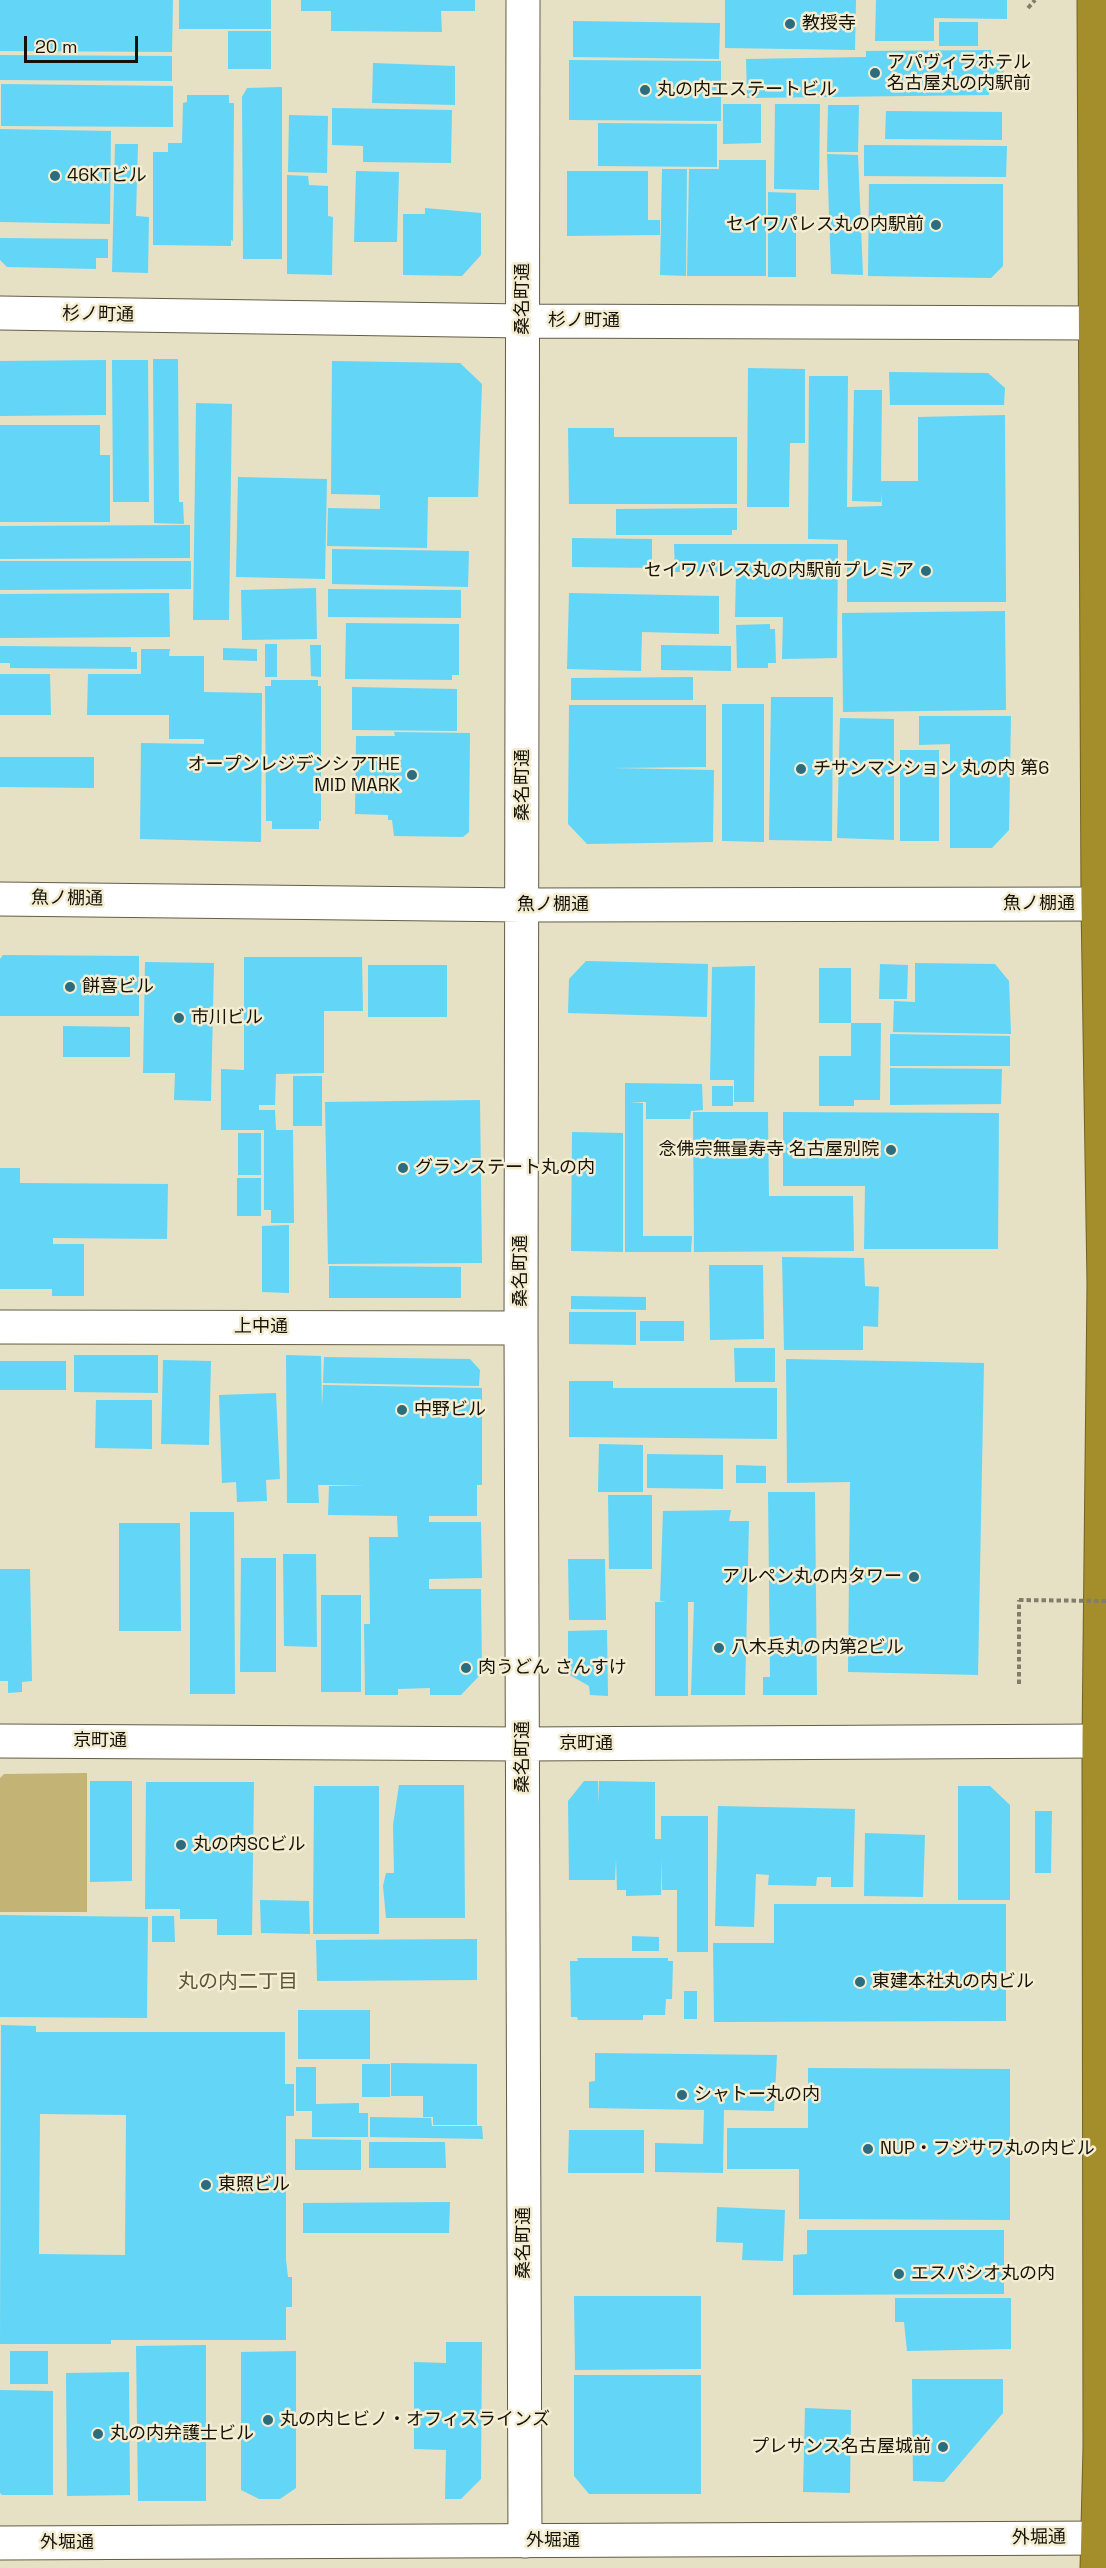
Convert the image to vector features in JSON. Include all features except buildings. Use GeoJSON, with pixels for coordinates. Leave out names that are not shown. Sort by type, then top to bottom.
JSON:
{"type":"FeatureCollection","features":[{"type":"Feature","properties":{"kind":"highway"},"geometry":{"type":"LineString","coordinates":[[1094,0],[1105,1286],[1099,1741],[1100,2548]]}},
{"type":"Feature","properties":{"kind":"street","name":"桑名町通"},"geometry":{"type":"LineString","coordinates":[[523,0],[521,1328],[525,2541]]}},
{"type":"Feature","properties":{"kind":"street","name":"杉ノ町通"},"geometry":{"type":"LineString","coordinates":[[0,313],[523,321],[1095,323]]}},
{"type":"Feature","properties":{"kind":"street","name":"魚ノ棚通"},"geometry":{"type":"LineString","coordinates":[[0,899],[522,905],[1102,904]]}},
{"type":"Feature","properties":{"kind":"street","name":"上中通"},"geometry":{"type":"LineString","coordinates":[[0,1328],[521,1328]]}},
{"type":"Feature","properties":{"kind":"street","name":"京町通"},"geometry":{"type":"LineString","coordinates":[[0,1741],[523,1744],[1099,1741]]}},
{"type":"Feature","properties":{"kind":"street","name":"外堀通"},"geometry":{"type":"LineString","coordinates":[[0,2543],[525,2541],[1100,2548]]}},
{"type":"Feature","properties":{"kind":"path"},"geometry":{"type":"LineString","coordinates":[[1028,8],[1035,0]]}},
{"type":"Feature","properties":{"kind":"path"},"geometry":{"type":"LineString","coordinates":[[1019,1684],[1019,1600],[1106,1601]]}},
{"type":"Feature","properties":{"kind":"shaded area"},"geometry":{"type":"Polygon","coordinates":[[[87,1773],[87,1912],[0,1912],[0,1778],[4,1774],[87,1773]]]}},
{"type":"Feature","properties":{"kind":"place","name":"教授寺"},"geometry":{"type":"Point","coordinates":[790,24]}},
{"type":"Feature","properties":{"kind":"place","name":"アパヴィラホテル 名古屋丸の内駅前"},"geometry":{"type":"Point","coordinates":[875,73]}},
{"type":"Feature","properties":{"kind":"place","name":"丸の内エステートビル"},"geometry":{"type":"Point","coordinates":[645,90]}},
{"type":"Feature","properties":{"kind":"place","name":"46KTビル"},"geometry":{"type":"Point","coordinates":[55,176]}},
{"type":"Feature","properties":{"kind":"place","name":"セイワパレス丸の内駅前"},"geometry":{"type":"Point","coordinates":[936,225]}},
{"type":"Feature","properties":{"kind":"place","name":"セイワパレス丸の内駅前プレミア"},"geometry":{"type":"Point","coordinates":[926,571]}},
{"type":"Feature","properties":{"kind":"place","name":"チサンマンション 丸の内 第6"},"geometry":{"type":"Point","coordinates":[801,769]}},
{"type":"Feature","properties":{"kind":"place","name":"オープンレジデンシアTHE MID MARK"},"geometry":{"type":"Point","coordinates":[412,775]}},
{"type":"Feature","properties":{"kind":"place","name":"餅喜ビル"},"geometry":{"type":"Point","coordinates":[70,987]}},
{"type":"Feature","properties":{"kind":"place","name":"市川ビル"},"geometry":{"type":"Point","coordinates":[179,1018]}},
{"type":"Feature","properties":{"kind":"place","name":"念佛宗無量寿寺 名古屋別院"},"geometry":{"type":"Point","coordinates":[891,1150]}},
{"type":"Feature","properties":{"kind":"place","name":"グランステート丸の内"},"geometry":{"type":"Point","coordinates":[403,1168]}},
{"type":"Feature","properties":{"kind":"place","name":"中野ビル"},"geometry":{"type":"Point","coordinates":[402,1410]}},
{"type":"Feature","properties":{"kind":"place","name":"アルペン丸の内タワー"},"geometry":{"type":"Point","coordinates":[914,1577]}},
{"type":"Feature","properties":{"kind":"place","name":"八木兵丸の内第2ビル"},"geometry":{"type":"Point","coordinates":[719,1648]}},
{"type":"Feature","properties":{"kind":"place","name":"肉うどん さんすけ"},"geometry":{"type":"Point","coordinates":[466,1668]}},
{"type":"Feature","properties":{"kind":"place","name":"丸の内SCビル"},"geometry":{"type":"Point","coordinates":[181,1845]}},
{"type":"Feature","properties":{"kind":"place","name":"東建本社丸の内ビル"},"geometry":{"type":"Point","coordinates":[860,1982]}},
{"type":"Feature","properties":{"kind":"place","name":"シャトー丸の内"},"geometry":{"type":"Point","coordinates":[682,2095]}},
{"type":"Feature","properties":{"kind":"place","name":"NUP・フジサワ丸の内ビル"},"geometry":{"type":"Point","coordinates":[868,2149]}},
{"type":"Feature","properties":{"kind":"place","name":"東照ビル"},"geometry":{"type":"Point","coordinates":[206,2185]}},
{"type":"Feature","properties":{"kind":"place","name":"エスパシオ丸の内"},"geometry":{"type":"Point","coordinates":[899,2274]}},
{"type":"Feature","properties":{"kind":"place","name":"丸の内ヒビノ・オフィスラインズ"},"geometry":{"type":"Point","coordinates":[268,2420]}},
{"type":"Feature","properties":{"kind":"place","name":"丸の内弁護士ビル"},"geometry":{"type":"Point","coordinates":[98,2434]}},
{"type":"Feature","properties":{"kind":"place","name":"プレサンス名古屋城前"},"geometry":{"type":"Point","coordinates":[943,2447]}},
{"type":"Feature","properties":{"kind":"district","name":"丸の内二丁目"},"geometry":{"type":"Point","coordinates":[238,1983]}}]}
